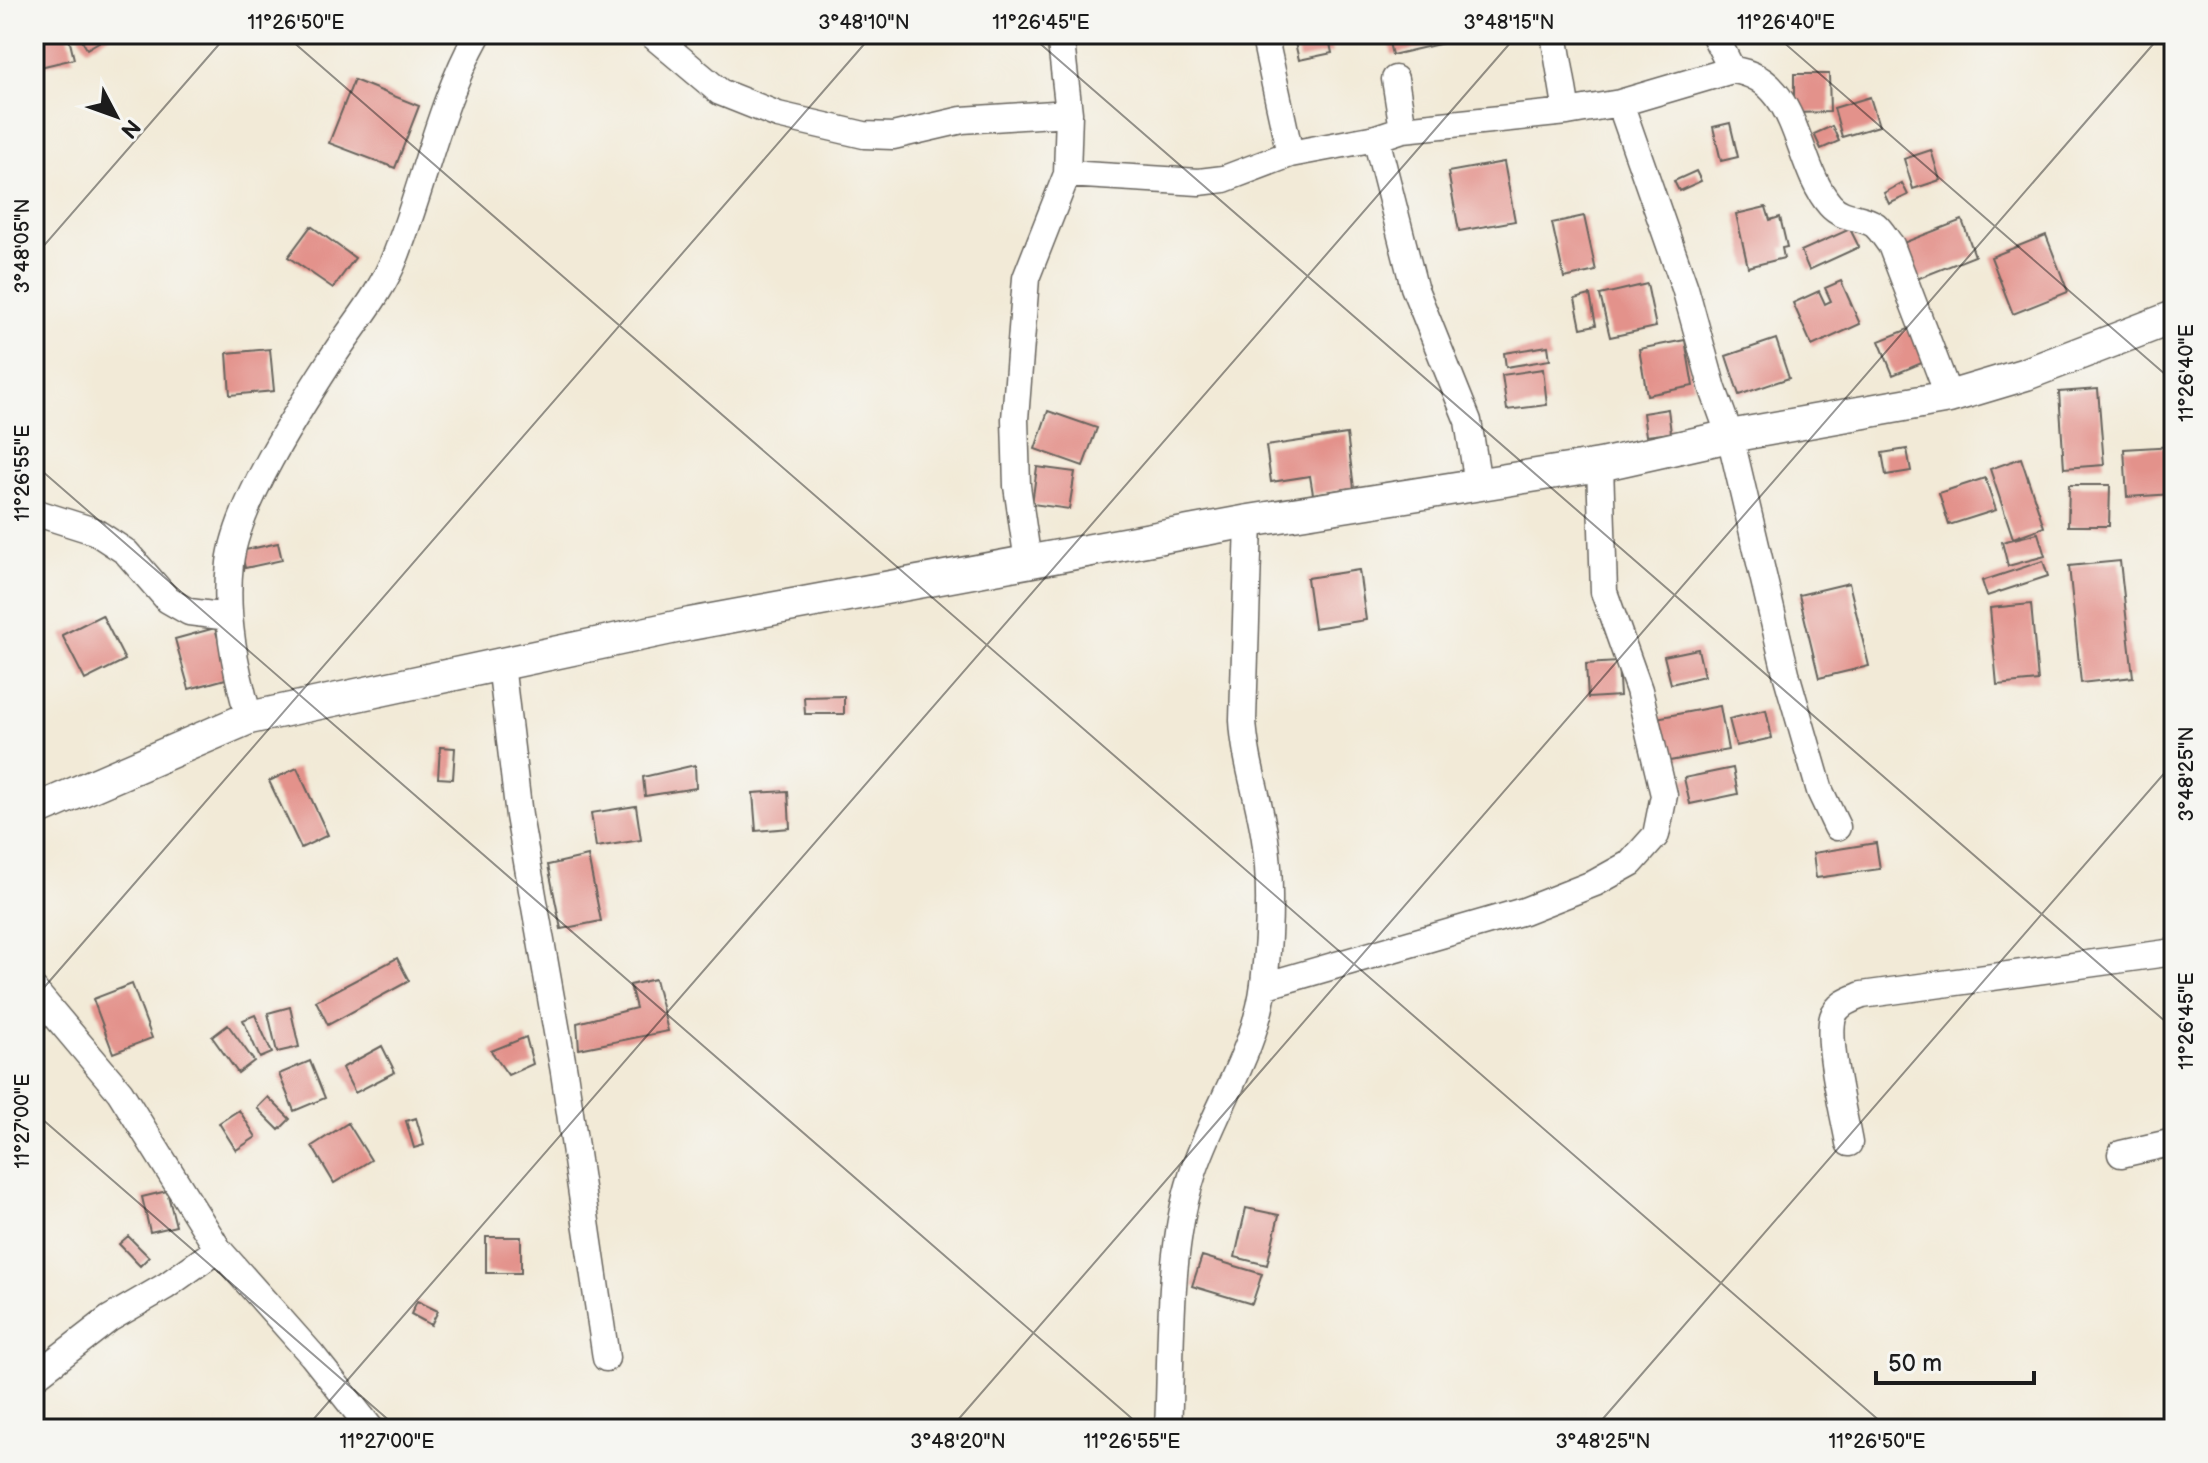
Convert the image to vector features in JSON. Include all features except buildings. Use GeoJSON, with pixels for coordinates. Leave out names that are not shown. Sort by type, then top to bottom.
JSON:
{"type":"FeatureCollection","features":[{"type":"Feature","properties":{"kind":"street"},"geometry":{"type":"LineString","coordinates":[[249,718],[238,676],[229,617],[230,562],[243,512],[333,357],[377,294],[396,255],[434,134],[464,59],[478,34]]}},
{"type":"Feature","properties":{"kind":"street"},"geometry":{"type":"LineString","coordinates":[[651,34],[720,92],[778,115],[864,135],[893,136],[962,120],[1069,113]]}},
{"type":"Feature","properties":{"kind":"street"},"geometry":{"type":"LineString","coordinates":[[1028,562],[1017,486],[1015,419],[1026,278],[1067,174],[1069,113],[1060,34]]}},
{"type":"Feature","properties":{"kind":"street"},"geometry":{"type":"LineString","coordinates":[[1264,34],[1290,154]]}},
{"type":"Feature","properties":{"kind":"street"},"geometry":{"type":"LineString","coordinates":[[1554,34],[1567,112]]}},
{"type":"Feature","properties":{"kind":"street"},"geometry":{"type":"LineString","coordinates":[[1714,34],[1732,70]]}},
{"type":"Feature","properties":{"kind":"street"},"geometry":{"type":"LineString","coordinates":[[1067,174],[1199,182],[1224,179],[1290,154],[1376,138],[1403,129],[1567,112],[1620,103],[1732,70],[1747,72],[1773,90],[1830,205],[1848,218],[1874,224],[1891,245],[1949,397]]}},
{"type":"Feature","properties":{"kind":"street"},"geometry":{"type":"LineString","coordinates":[[1395,79],[1403,129]]}},
{"type":"Feature","properties":{"kind":"street"},"geometry":{"type":"LineString","coordinates":[[1620,103],[1685,288],[1713,389],[1730,436],[1787,677],[1820,791],[1837,827]]}},
{"type":"Feature","properties":{"kind":"street"},"geometry":{"type":"LineString","coordinates":[[1376,138],[1414,287],[1468,421],[1478,484]]}},
{"type":"Feature","properties":{"kind":"street"},"geometry":{"type":"LineString","coordinates":[[34,811],[249,718],[706,621],[1249,521],[1600,465],[1730,436],[1949,397],[2026,374],[2174,317]]}},
{"type":"Feature","properties":{"kind":"street"},"geometry":{"type":"LineString","coordinates":[[1264,986],[1524,911],[1595,883],[1631,863],[1656,835],[1664,795],[1639,690],[1604,592],[1600,465]]}},
{"type":"Feature","properties":{"kind":"street"},"geometry":{"type":"LineString","coordinates":[[34,512],[94,531],[126,552],[168,600],[189,612],[229,617]]}},
{"type":"Feature","properties":{"kind":"street"},"geometry":{"type":"LineString","coordinates":[[1168,1429],[1178,1238],[1191,1177],[1255,1023],[1264,986],[1269,880],[1265,838],[1245,749],[1243,720],[1249,521]]}},
{"type":"Feature","properties":{"kind":"street"},"geometry":{"type":"LineString","coordinates":[[501,664],[519,816],[564,1072],[606,1358]]}},
{"type":"Feature","properties":{"kind":"street"},"geometry":{"type":"LineString","coordinates":[[1849,1143],[1832,1037],[1833,1016],[1844,1002],[1862,995],[2174,952]]}},
{"type":"Feature","properties":{"kind":"street"},"geometry":{"type":"LineString","coordinates":[[34,990],[120,1092],[218,1249],[312,1355],[371,1429]]}},
{"type":"Feature","properties":{"kind":"street"},"geometry":{"type":"LineString","coordinates":[[2121,1154],[2174,1142]]}},
{"type":"Feature","properties":{"kind":"street"},"geometry":{"type":"LineString","coordinates":[[34,1377],[109,1319],[166,1286],[218,1249]]}}]}
